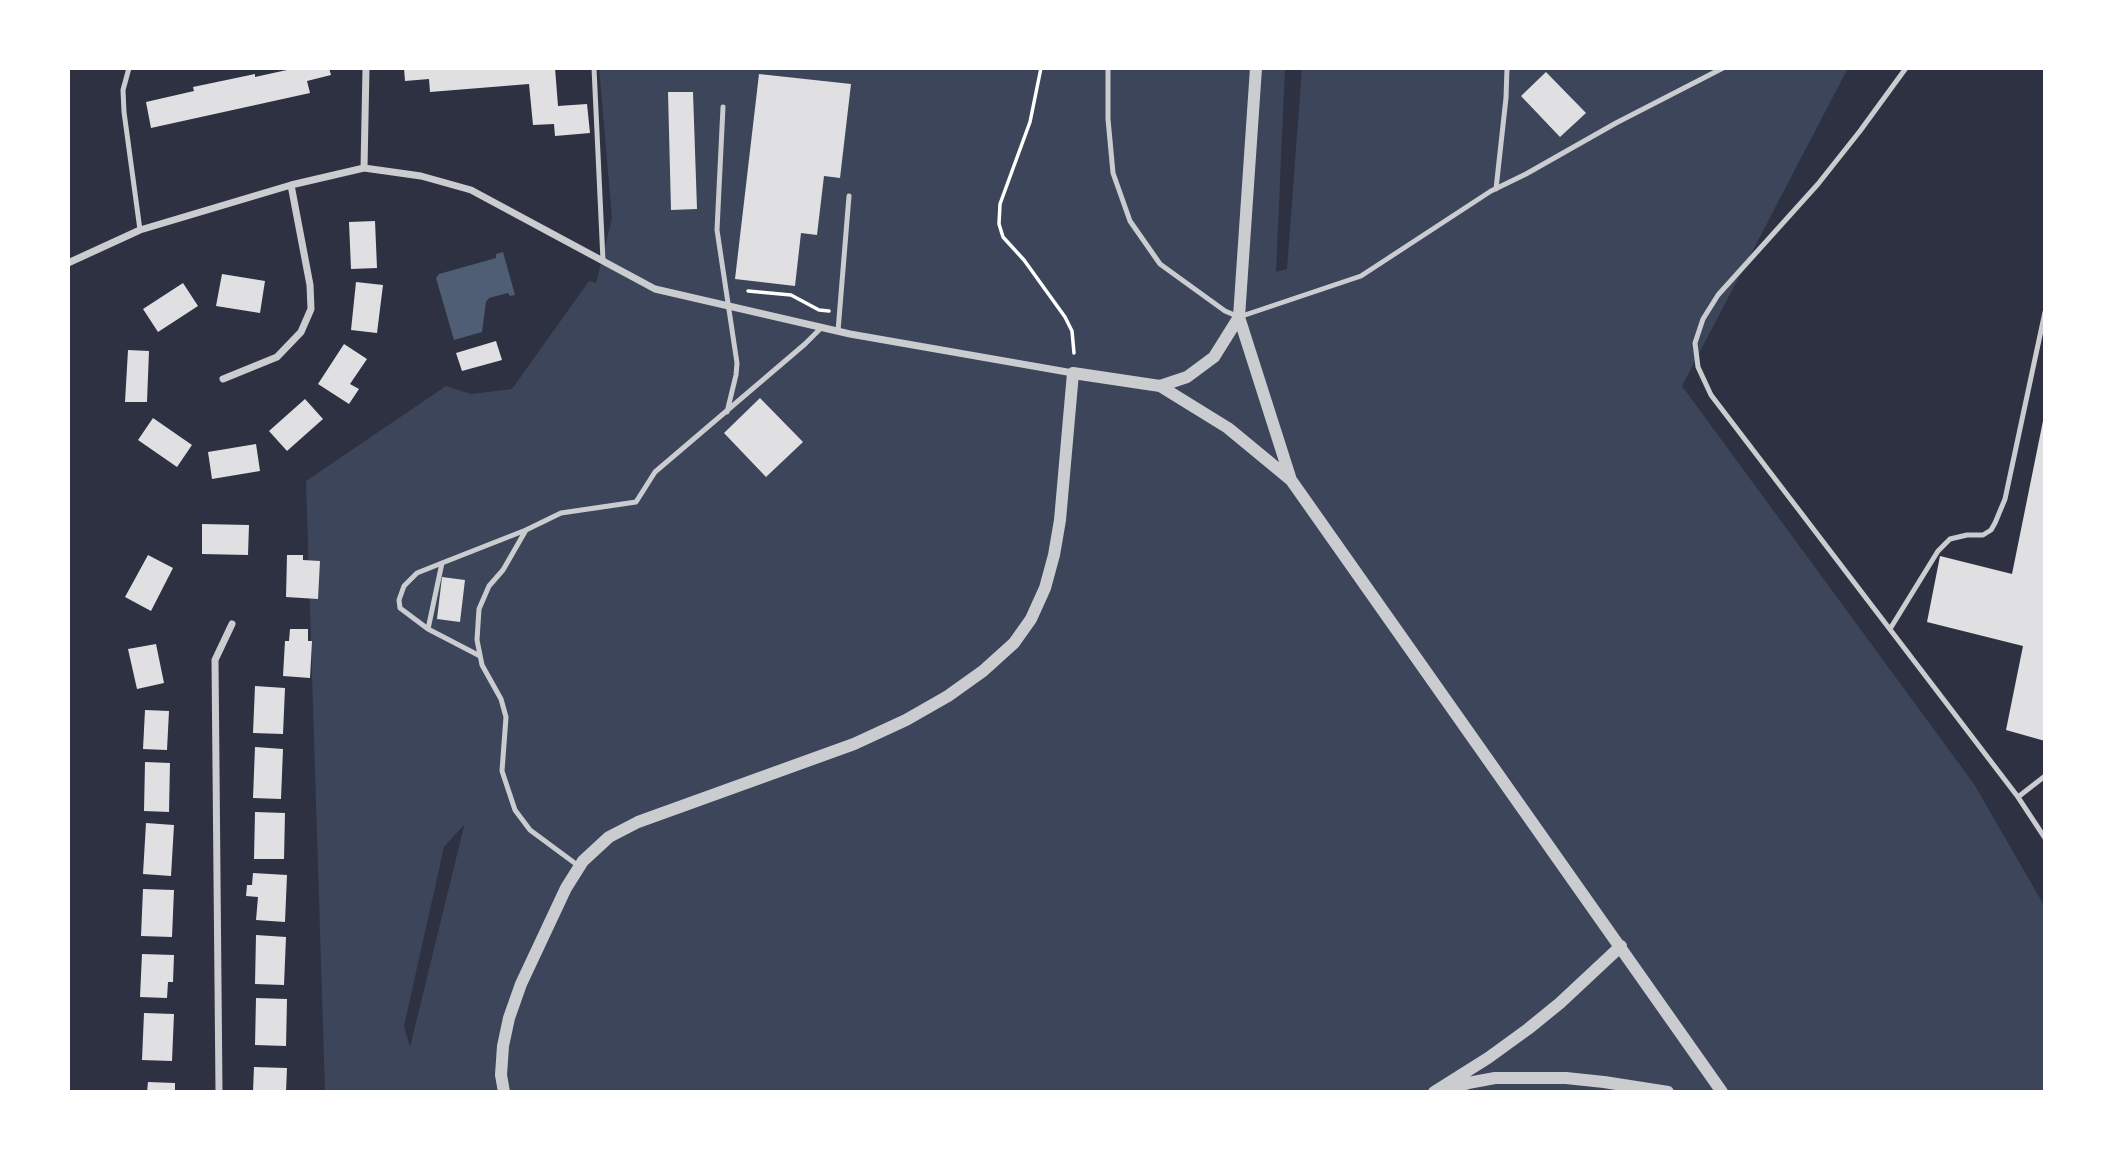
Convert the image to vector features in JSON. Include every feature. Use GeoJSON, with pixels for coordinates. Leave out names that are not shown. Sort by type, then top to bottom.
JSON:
{"type":"FeatureCollection","features":[{"type":"Feature","properties":{"kind":"street"},"geometry":{"type":"LineString","coordinates":[[364,168],[366,68]]}},
{"type":"Feature","properties":{"kind":"street"},"geometry":{"type":"LineString","coordinates":[[1256,68],[1239,317],[1291,480]]}},
{"type":"Feature","properties":{"kind":"street"},"geometry":{"type":"LineString","coordinates":[[68,263],[140,230],[291,186],[364,168],[421,176],[471,190],[654,289],[838,331],[1160,386],[1228,428],[1291,480],[1723,1092]]}},
{"type":"Feature","properties":{"kind":"street"},"geometry":{"type":"LineString","coordinates":[[223,379],[277,356],[301,332],[311,309],[310,285],[291,186]]}},
{"type":"Feature","properties":{"kind":"street"},"geometry":{"type":"LineString","coordinates":[[1160,386],[1187,377],[1214,357],[1239,317]]}},
{"type":"Feature","properties":{"kind":"street"},"geometry":{"type":"LineString","coordinates":[[504,1092],[503,1046],[521,984],[566,888],[580,867],[609,837],[638,822],[854,744],[906,720],[965,684],[1013,643],[1031,619],[1045,588],[1054,555],[1060,520],[1073,373]]}},
{"type":"Feature","properties":{"kind":"street"},"geometry":{"type":"LineString","coordinates":[[219,1092],[215,660],[232,624]]}},
{"type":"Feature","properties":{"kind":"street"},"geometry":{"type":"LineString","coordinates":[[1434,1092],[1528,1029],[1621,946]]}},
{"type":"Feature","properties":{"kind":"street"},"geometry":{"type":"LineString","coordinates":[[1443,1092],[1468,1083],[1527,1078],[1604,1082],[1668,1092]]}},
{"type":"Feature","properties":{"kind":"lane"},"geometry":{"type":"LineString","coordinates":[[129,68],[123,90],[124,113],[140,230]]}},
{"type":"Feature","properties":{"kind":"lane"},"geometry":{"type":"LineString","coordinates":[[594,68],[603,261]]}},
{"type":"Feature","properties":{"kind":"lane"},"geometry":{"type":"LineString","coordinates":[[1108,68],[1108,119],[1113,173],[1130,222],[1160,264],[1225,311],[1239,317],[1361,276],[1496,189],[1723,68]]}},
{"type":"Feature","properties":{"kind":"lane"},"geometry":{"type":"LineString","coordinates":[[1496,189],[1507,68]]}},
{"type":"Feature","properties":{"kind":"lane"},"geometry":{"type":"LineString","coordinates":[[1906,68],[1818,184],[1718,295],[1703,319],[1695,343],[1698,367],[1711,395],[2018,797],[2045,838]]}},
{"type":"Feature","properties":{"kind":"lane"},"geometry":{"type":"LineString","coordinates":[[723,107],[717,230],[737,363],[727,412]]}},
{"type":"Feature","properties":{"kind":"lane"},"geometry":{"type":"LineString","coordinates":[[838,331],[849,196]]}},
{"type":"Feature","properties":{"kind":"lane"},"geometry":{"type":"LineString","coordinates":[[1890,629],[1938,551],[1950,539],[1983,535],[1991,530],[1995,523],[2005,499],[2045,312]]}},
{"type":"Feature","properties":{"kind":"lane"},"geometry":{"type":"LineString","coordinates":[[480,656],[428,629],[407,616],[400,608],[404,586],[417,573],[526,530],[561,513],[636,502],[655,472],[822,327]]}},
{"type":"Feature","properties":{"kind":"lane"},"geometry":{"type":"LineString","coordinates":[[526,530],[503,570],[489,586],[480,609],[477,640],[482,665],[501,699],[506,717],[502,771],[515,810],[530,830],[580,867]]}},
{"type":"Feature","properties":{"kind":"lane"},"geometry":{"type":"LineString","coordinates":[[428,629],[442,563]]}},
{"type":"Feature","properties":{"kind":"lane"},"geometry":{"type":"LineString","coordinates":[[2018,797],[2045,776]]}},
{"type":"Feature","properties":{"kind":"path"},"geometry":{"type":"LineString","coordinates":[[1041,68],[1030,122],[1000,204],[999,224],[1003,237],[1024,260],[1065,317],[1072,331],[1074,353]]}},
{"type":"Feature","properties":{"kind":"path"},"geometry":{"type":"LineString","coordinates":[[748,291],[791,295],[819,310],[839,313]]}},
{"type":"Feature","properties":{"kind":"shaded area"},"geometry":{"type":"Polygon","coordinates":[[[599,68],[1285,68],[1276,272],[1287,269],[1302,68],[1848,68],[1682,386],[1974,784],[2045,907],[2045,1092],[325,1092],[306,481],[446,386],[471,394],[512,389],[589,281],[596,283],[612,218],[599,68]],[[464,825],[444,847],[404,1026],[410,1047],[464,825]]]}},
{"type":"Feature","properties":{"kind":"shaded area"},"geometry":{"type":"Polygon","coordinates":[[[503,252],[515,295],[510,296],[508,293],[489,298],[486,302],[482,332],[454,340],[436,278],[439,274],[496,258],[496,254],[503,252]]]}},
{"type":"Feature","properties":{"kind":"building"},"geometry":{"type":"Polygon","coordinates":[[[296,68],[329,68],[331,75],[307,81],[310,93],[151,128],[146,102],[194,91],[193,87],[296,68]]]}},
{"type":"Feature","properties":{"kind":"building"},"geometry":{"type":"Polygon","coordinates":[[[404,68],[555,68],[558,106],[587,104],[590,133],[555,136],[554,124],[533,125],[529,84],[430,92],[429,79],[405,81],[404,68]]]}},
{"type":"Feature","properties":{"kind":"building"},"geometry":{"type":"Polygon","coordinates":[[[1546,72],[1586,113],[1560,137],[1521,96],[1546,72]]]}},
{"type":"Feature","properties":{"kind":"building"},"geometry":{"type":"Polygon","coordinates":[[[759,74],[851,84],[840,178],[824,176],[817,235],[801,233],[795,286],[735,279],[759,74]]]}},
{"type":"Feature","properties":{"kind":"building"},"geometry":{"type":"Polygon","coordinates":[[[668,92],[693,92],[697,209],[671,210],[668,92]]]}},
{"type":"Feature","properties":{"kind":"building"},"geometry":{"type":"Polygon","coordinates":[[[375,221],[377,268],[351,269],[349,222],[375,221]]]}},
{"type":"Feature","properties":{"kind":"building"},"geometry":{"type":"Polygon","coordinates":[[[222,274],[265,281],[260,313],[216,306],[222,274]]]}},
{"type":"Feature","properties":{"kind":"building"},"geometry":{"type":"Polygon","coordinates":[[[356,282],[383,285],[377,333],[351,330],[356,282]]]}},
{"type":"Feature","properties":{"kind":"building"},"geometry":{"type":"Polygon","coordinates":[[[183,283],[198,306],[158,332],[143,309],[183,283]]]}},
{"type":"Feature","properties":{"kind":"building"},"geometry":{"type":"Polygon","coordinates":[[[496,341],[502,360],[462,371],[456,353],[496,341]]]}},
{"type":"Feature","properties":{"kind":"building"},"geometry":{"type":"Polygon","coordinates":[[[344,344],[367,359],[350,384],[359,389],[349,404],[318,384],[344,344]]]}},
{"type":"Feature","properties":{"kind":"building"},"geometry":{"type":"Polygon","coordinates":[[[128,350],[149,351],[147,402],[125,402],[128,350]]]}},
{"type":"Feature","properties":{"kind":"building"},"geometry":{"type":"Polygon","coordinates":[[[760,398],[803,442],[766,477],[724,433],[760,398]]]}},
{"type":"Feature","properties":{"kind":"building"},"geometry":{"type":"Polygon","coordinates":[[[305,399],[323,419],[287,451],[269,431],[305,399]]]}},
{"type":"Feature","properties":{"kind":"building"},"geometry":{"type":"Polygon","coordinates":[[[2044,416],[2045,741],[2006,730],[2023,646],[1927,622],[1940,556],[2012,574],[2044,416]]]}},
{"type":"Feature","properties":{"kind":"building"},"geometry":{"type":"Polygon","coordinates":[[[153,418],[192,445],[177,467],[138,440],[153,418]]]}},
{"type":"Feature","properties":{"kind":"building"},"geometry":{"type":"Polygon","coordinates":[[[256,444],[260,471],[212,479],[208,452],[256,444]]]}},
{"type":"Feature","properties":{"kind":"building"},"geometry":{"type":"Polygon","coordinates":[[[202,524],[249,525],[248,555],[202,554],[202,524]]]}},
{"type":"Feature","properties":{"kind":"building"},"geometry":{"type":"Polygon","coordinates":[[[148,555],[173,568],[151,611],[125,597],[148,555]]]}},
{"type":"Feature","properties":{"kind":"building"},"geometry":{"type":"Polygon","coordinates":[[[287,555],[303,555],[303,560],[320,561],[318,599],[286,597],[287,555]]]}},
{"type":"Feature","properties":{"kind":"building"},"geometry":{"type":"Polygon","coordinates":[[[442,577],[465,580],[460,622],[437,619],[442,577]]]}},
{"type":"Feature","properties":{"kind":"building"},"geometry":{"type":"Polygon","coordinates":[[[290,629],[308,629],[308,641],[312,641],[310,678],[283,676],[285,641],[289,641],[290,629]]]}},
{"type":"Feature","properties":{"kind":"building"},"geometry":{"type":"Polygon","coordinates":[[[156,644],[164,683],[137,689],[128,649],[156,644]]]}},
{"type":"Feature","properties":{"kind":"building"},"geometry":{"type":"Polygon","coordinates":[[[255,686],[285,688],[283,734],[253,733],[255,686]]]}},
{"type":"Feature","properties":{"kind":"building"},"geometry":{"type":"Polygon","coordinates":[[[145,710],[169,711],[167,750],[143,749],[145,710]]]}},
{"type":"Feature","properties":{"kind":"building"},"geometry":{"type":"Polygon","coordinates":[[[255,747],[283,749],[281,799],[253,798],[255,747]]]}},
{"type":"Feature","properties":{"kind":"building"},"geometry":{"type":"Polygon","coordinates":[[[145,762],[170,763],[169,812],[144,811],[145,762]]]}},
{"type":"Feature","properties":{"kind":"building"},"geometry":{"type":"Polygon","coordinates":[[[255,812],[285,813],[284,859],[254,859],[255,812]]]}},
{"type":"Feature","properties":{"kind":"building"},"geometry":{"type":"Polygon","coordinates":[[[146,823],[174,825],[171,876],[143,874],[146,823]]]}},
{"type":"Feature","properties":{"kind":"building"},"geometry":{"type":"Polygon","coordinates":[[[253,873],[287,875],[285,922],[256,920],[258,897],[246,896],[247,885],[252,885],[253,873]]]}},
{"type":"Feature","properties":{"kind":"building"},"geometry":{"type":"Polygon","coordinates":[[[143,889],[174,890],[172,937],[141,936],[143,889]]]}},
{"type":"Feature","properties":{"kind":"building"},"geometry":{"type":"Polygon","coordinates":[[[256,935],[286,937],[284,985],[255,984],[256,935]]]}},
{"type":"Feature","properties":{"kind":"building"},"geometry":{"type":"Polygon","coordinates":[[[142,954],[174,955],[173,982],[168,982],[167,998],[140,997],[142,954]]]}},
{"type":"Feature","properties":{"kind":"building"},"geometry":{"type":"Polygon","coordinates":[[[256,998],[287,999],[286,1046],[255,1045],[256,998]]]}},
{"type":"Feature","properties":{"kind":"building"},"geometry":{"type":"Polygon","coordinates":[[[144,1013],[174,1014],[172,1061],[142,1060],[144,1013]]]}},
{"type":"Feature","properties":{"kind":"building"},"geometry":{"type":"Polygon","coordinates":[[[254,1067],[287,1068],[286,1092],[253,1092],[254,1067]]]}},
{"type":"Feature","properties":{"kind":"building"},"geometry":{"type":"Polygon","coordinates":[[[148,1082],[175,1083],[175,1092],[147,1092],[148,1082]]]}}]}
